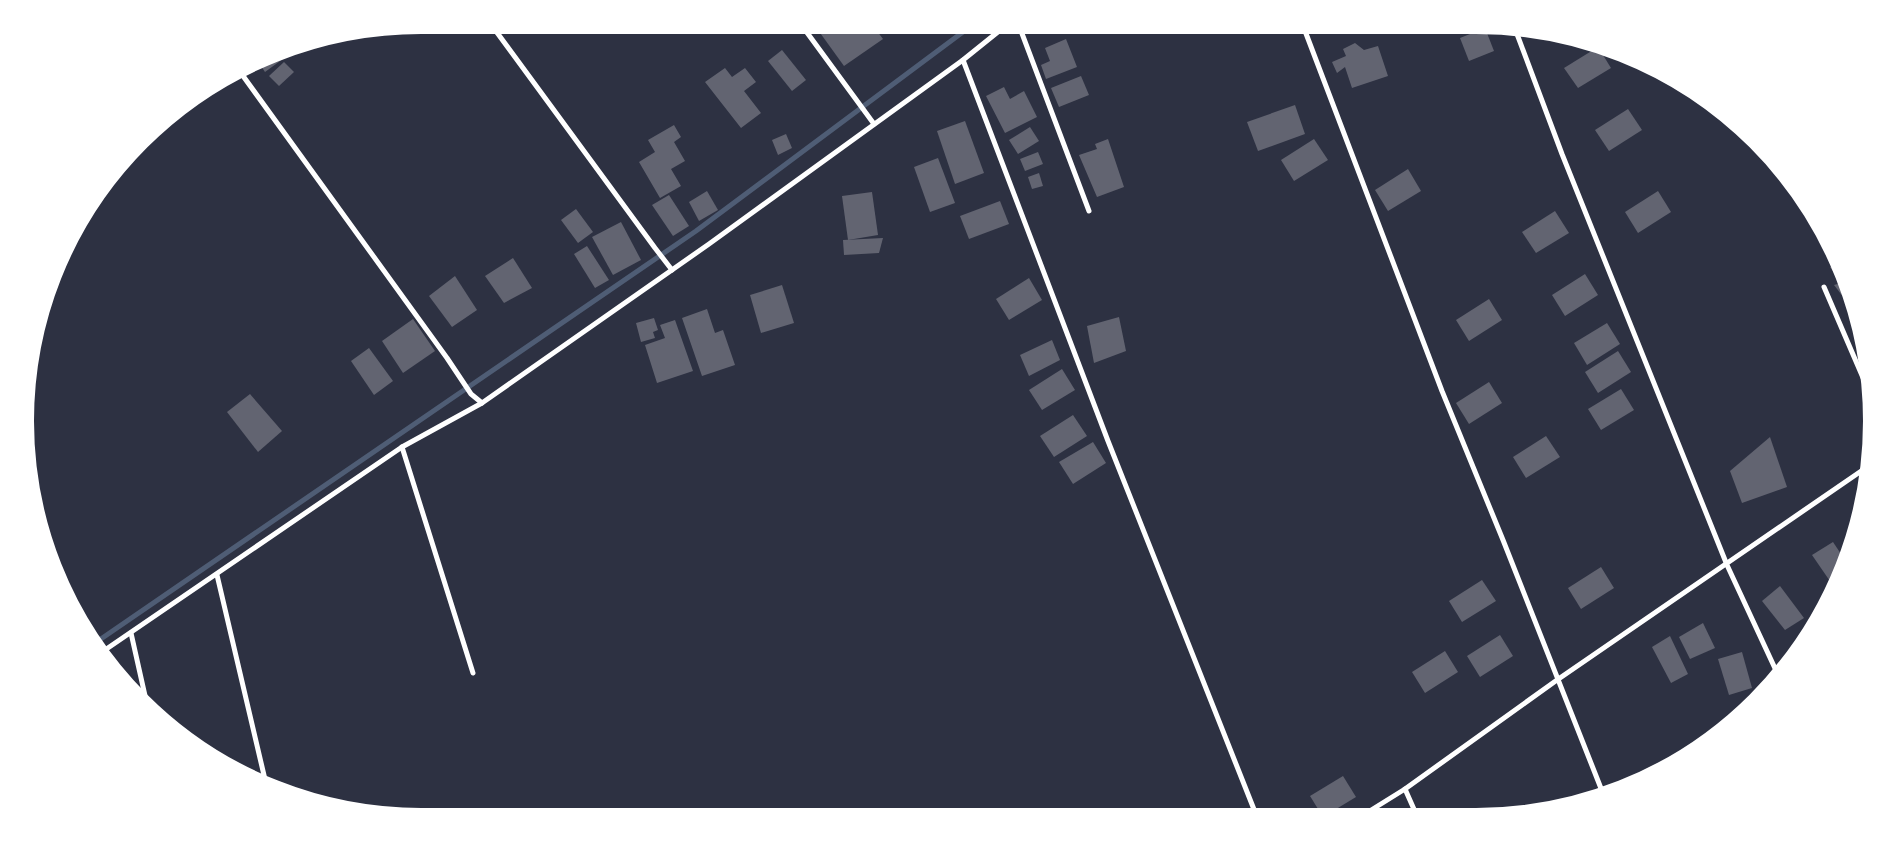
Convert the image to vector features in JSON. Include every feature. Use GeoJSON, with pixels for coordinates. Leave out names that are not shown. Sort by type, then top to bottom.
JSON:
{"type":"FeatureCollection","features":[{"type":"Feature","properties":{"kind":"street"},"geometry":{"type":"LineString","coordinates":[[497,31],[671,268]]}},
{"type":"Feature","properties":{"kind":"street"},"geometry":{"type":"LineString","coordinates":[[806,31],[873,124]]}},
{"type":"Feature","properties":{"kind":"street"},"geometry":{"type":"LineString","coordinates":[[106,650],[402,447],[482,403],[963,60],[998,31]]}},
{"type":"Feature","properties":{"kind":"street"},"geometry":{"type":"LineString","coordinates":[[1021,31],[1089,211]]}},
{"type":"Feature","properties":{"kind":"street"},"geometry":{"type":"LineString","coordinates":[[1305,31],[1442,391],[1601,790]]}},
{"type":"Feature","properties":{"kind":"street"},"geometry":{"type":"LineString","coordinates":[[1517,34],[1562,154],[1727,565],[1776,670]]}},
{"type":"Feature","properties":{"kind":"street"},"geometry":{"type":"LineString","coordinates":[[963,60],[1108,441],[1255,811]]}},
{"type":"Feature","properties":{"kind":"street"},"geometry":{"type":"LineString","coordinates":[[242,75],[471,394],[482,403]]}},
{"type":"Feature","properties":{"kind":"street"},"geometry":{"type":"LineString","coordinates":[[1824,287],[1863,380]]}},
{"type":"Feature","properties":{"kind":"street"},"geometry":{"type":"LineString","coordinates":[[402,447],[473,673]]}},
{"type":"Feature","properties":{"kind":"street"},"geometry":{"type":"LineString","coordinates":[[1370,811],[1405,789],[1557,680],[1727,565],[1862,469]]}},
{"type":"Feature","properties":{"kind":"street"},"geometry":{"type":"LineString","coordinates":[[217,574],[265,778]]}},
{"type":"Feature","properties":{"kind":"street"},"geometry":{"type":"LineString","coordinates":[[131,633],[145,697]]}},
{"type":"Feature","properties":{"kind":"street"},"geometry":{"type":"LineString","coordinates":[[1405,789],[1415,811]]}},
{"type":"Feature","properties":{"kind":"building"},"geometry":{"type":"Polygon","coordinates":[[[819,31],[877,31],[883,39],[844,66],[819,31]]]}},
{"type":"Feature","properties":{"kind":"building"},"geometry":{"type":"Polygon","coordinates":[[[1477,31],[1486,31],[1494,51],[1469,61],[1460,38],[1477,31]]]}},
{"type":"Feature","properties":{"kind":"building"},"geometry":{"type":"Polygon","coordinates":[[[1066,39],[1077,67],[1046,79],[1041,65],[1050,61],[1045,48],[1066,39]]]}},
{"type":"Feature","properties":{"kind":"building"},"geometry":{"type":"Polygon","coordinates":[[[1355,43],[1364,50],[1378,46],[1388,76],[1352,88],[1345,67],[1337,73],[1332,62],[1346,56],[1343,49],[1355,43]]]}},
{"type":"Feature","properties":{"kind":"building"},"geometry":{"type":"Polygon","coordinates":[[[782,50],[806,80],[792,91],[768,61],[782,50]]]}},
{"type":"Feature","properties":{"kind":"building"},"geometry":{"type":"Polygon","coordinates":[[[1593,50],[1601,52],[1611,68],[1578,88],[1564,68],[1593,50]]]}},
{"type":"Feature","properties":{"kind":"building"},"geometry":{"type":"Polygon","coordinates":[[[287,56],[287,56],[265,72],[261,66],[287,56]]]}},
{"type":"Feature","properties":{"kind":"building"},"geometry":{"type":"Polygon","coordinates":[[[284,62],[294,72],[279,86],[269,76],[284,62]]]}},
{"type":"Feature","properties":{"kind":"building"},"geometry":{"type":"Polygon","coordinates":[[[725,68],[732,77],[745,68],[756,82],[744,91],[761,113],[741,128],[705,82],[725,68]]]}},
{"type":"Feature","properties":{"kind":"building"},"geometry":{"type":"Polygon","coordinates":[[[1081,76],[1089,95],[1059,107],[1051,88],[1081,76]]]}},
{"type":"Feature","properties":{"kind":"building"},"geometry":{"type":"Polygon","coordinates":[[[1004,87],[1010,99],[1024,91],[1037,117],[1005,133],[986,96],[1004,87]]]}},
{"type":"Feature","properties":{"kind":"building"},"geometry":{"type":"Polygon","coordinates":[[[1295,105],[1305,134],[1258,151],[1247,122],[1295,105]]]}},
{"type":"Feature","properties":{"kind":"building"},"geometry":{"type":"Polygon","coordinates":[[[1628,109],[1642,130],[1609,151],[1595,130],[1628,109]]]}},
{"type":"Feature","properties":{"kind":"building"},"geometry":{"type":"Polygon","coordinates":[[[965,121],[984,173],[955,184],[937,131],[965,121]]]}},
{"type":"Feature","properties":{"kind":"building"},"geometry":{"type":"Polygon","coordinates":[[[674,125],[681,137],[674,142],[685,161],[671,169],[681,186],[660,198],[639,162],[655,152],[648,140],[674,125]]]}},
{"type":"Feature","properties":{"kind":"building"},"geometry":{"type":"Polygon","coordinates":[[[1030,127],[1039,141],[1018,154],[1009,140],[1030,127]]]}},
{"type":"Feature","properties":{"kind":"building"},"geometry":{"type":"Polygon","coordinates":[[[786,134],[792,148],[778,155],[772,140],[786,134]]]}},
{"type":"Feature","properties":{"kind":"building"},"geometry":{"type":"Polygon","coordinates":[[[1108,139],[1124,187],[1097,197],[1079,155],[1097,149],[1095,144],[1108,139]]]}},
{"type":"Feature","properties":{"kind":"building"},"geometry":{"type":"Polygon","coordinates":[[[1314,139],[1328,160],[1294,181],[1281,160],[1314,139]]]}},
{"type":"Feature","properties":{"kind":"building"},"geometry":{"type":"Polygon","coordinates":[[[1038,152],[1043,164],[1025,171],[1020,159],[1038,152]]]}},
{"type":"Feature","properties":{"kind":"building"},"geometry":{"type":"Polygon","coordinates":[[[938,158],[955,203],[930,212],[914,167],[938,158]]]}},
{"type":"Feature","properties":{"kind":"building"},"geometry":{"type":"Polygon","coordinates":[[[1408,169],[1421,191],[1388,211],[1375,190],[1408,169]]]}},
{"type":"Feature","properties":{"kind":"building"},"geometry":{"type":"Polygon","coordinates":[[[1039,173],[1043,186],[1032,189],[1028,177],[1039,173]]]}},
{"type":"Feature","properties":{"kind":"building"},"geometry":{"type":"Polygon","coordinates":[[[707,191],[718,210],[699,221],[689,202],[707,191]]]}},
{"type":"Feature","properties":{"kind":"building"},"geometry":{"type":"Polygon","coordinates":[[[1658,191],[1671,212],[1638,233],[1625,212],[1658,191]]]}},
{"type":"Feature","properties":{"kind":"building"},"geometry":{"type":"Polygon","coordinates":[[[872,192],[878,235],[848,240],[842,196],[872,192]]]}},
{"type":"Feature","properties":{"kind":"building"},"geometry":{"type":"Polygon","coordinates":[[[669,195],[689,226],[673,236],[652,205],[669,195]]]}},
{"type":"Feature","properties":{"kind":"building"},"geometry":{"type":"Polygon","coordinates":[[[1000,201],[1009,224],[969,239],[960,216],[1000,201]]]}},
{"type":"Feature","properties":{"kind":"building"},"geometry":{"type":"Polygon","coordinates":[[[576,209],[593,232],[578,243],[561,220],[576,209]]]}},
{"type":"Feature","properties":{"kind":"building"},"geometry":{"type":"Polygon","coordinates":[[[1555,211],[1569,233],[1536,253],[1522,232],[1555,211]]]}},
{"type":"Feature","properties":{"kind":"building"},"geometry":{"type":"Polygon","coordinates":[[[621,222],[641,260],[613,275],[592,237],[621,222]]]}},
{"type":"Feature","properties":{"kind":"building"},"geometry":{"type":"Polygon","coordinates":[[[883,238],[879,253],[844,255],[843,240],[883,238]]]}},
{"type":"Feature","properties":{"kind":"building"},"geometry":{"type":"Polygon","coordinates":[[[587,246],[609,280],[595,288],[574,254],[587,246]]]}},
{"type":"Feature","properties":{"kind":"building"},"geometry":{"type":"Polygon","coordinates":[[[513,258],[532,288],[504,303],[485,276],[513,258]]]}},
{"type":"Feature","properties":{"kind":"building"},"geometry":{"type":"Polygon","coordinates":[[[1833,266],[1839,280],[1830,267],[1833,266]]]}},
{"type":"Feature","properties":{"kind":"building"},"geometry":{"type":"Polygon","coordinates":[[[1585,274],[1598,295],[1565,316],[1552,295],[1585,274]]]}},
{"type":"Feature","properties":{"kind":"building"},"geometry":{"type":"Polygon","coordinates":[[[455,276],[477,310],[452,327],[429,296],[455,276]]]}},
{"type":"Feature","properties":{"kind":"building"},"geometry":{"type":"Polygon","coordinates":[[[1029,278],[1042,300],[1009,320],[996,299],[1029,278]]]}},
{"type":"Feature","properties":{"kind":"building"},"geometry":{"type":"Polygon","coordinates":[[[1840,283],[1845,297],[1844,298],[1834,285],[1840,283]]]}},
{"type":"Feature","properties":{"kind":"building"},"geometry":{"type":"Polygon","coordinates":[[[782,285],[794,323],[761,333],[750,295],[782,285]]]}},
{"type":"Feature","properties":{"kind":"building"},"geometry":{"type":"Polygon","coordinates":[[[1489,299],[1502,320],[1469,341],[1456,320],[1489,299]]]}},
{"type":"Feature","properties":{"kind":"building"},"geometry":{"type":"Polygon","coordinates":[[[707,309],[715,333],[723,330],[735,365],[702,376],[682,318],[707,309]]]}},
{"type":"Feature","properties":{"kind":"building"},"geometry":{"type":"Polygon","coordinates":[[[1119,317],[1126,351],[1094,363],[1087,326],[1119,317]]]}},
{"type":"Feature","properties":{"kind":"building"},"geometry":{"type":"Polygon","coordinates":[[[654,318],[658,330],[653,332],[655,338],[641,342],[636,323],[654,318]]]}},
{"type":"Feature","properties":{"kind":"building"},"geometry":{"type":"Polygon","coordinates":[[[413,319],[435,351],[403,373],[382,341],[413,319]]]}},
{"type":"Feature","properties":{"kind":"building"},"geometry":{"type":"Polygon","coordinates":[[[675,320],[693,371],[657,383],[645,345],[665,338],[660,325],[675,320]]]}},
{"type":"Feature","properties":{"kind":"building"},"geometry":{"type":"Polygon","coordinates":[[[1607,323],[1620,344],[1587,365],[1574,343],[1607,323]]]}},
{"type":"Feature","properties":{"kind":"building"},"geometry":{"type":"Polygon","coordinates":[[[1052,340],[1060,360],[1029,376],[1020,355],[1052,340]]]}},
{"type":"Feature","properties":{"kind":"building"},"geometry":{"type":"Polygon","coordinates":[[[369,348],[393,381],[374,395],[351,361],[369,348]]]}},
{"type":"Feature","properties":{"kind":"building"},"geometry":{"type":"Polygon","coordinates":[[[1618,351],[1631,372],[1598,393],[1585,372],[1618,351]]]}},
{"type":"Feature","properties":{"kind":"building"},"geometry":{"type":"Polygon","coordinates":[[[1062,369],[1075,390],[1042,410],[1029,390],[1062,369]]]}},
{"type":"Feature","properties":{"kind":"building"},"geometry":{"type":"Polygon","coordinates":[[[1489,382],[1502,403],[1469,424],[1456,403],[1489,382]]]}},
{"type":"Feature","properties":{"kind":"building"},"geometry":{"type":"Polygon","coordinates":[[[1621,389],[1634,410],[1601,430],[1588,409],[1621,389]]]}},
{"type":"Feature","properties":{"kind":"building"},"geometry":{"type":"Polygon","coordinates":[[[250,394],[282,431],[258,452],[227,412],[250,394]]]}},
{"type":"Feature","properties":{"kind":"building"},"geometry":{"type":"Polygon","coordinates":[[[1073,415],[1087,436],[1054,457],[1040,436],[1073,415]]]}},
{"type":"Feature","properties":{"kind":"building"},"geometry":{"type":"Polygon","coordinates":[[[1546,436],[1560,457],[1526,478],[1513,457],[1546,436]]]}},
{"type":"Feature","properties":{"kind":"building"},"geometry":{"type":"Polygon","coordinates":[[[1770,437],[1787,487],[1742,503],[1730,471],[1770,437]]]}},
{"type":"Feature","properties":{"kind":"building"},"geometry":{"type":"Polygon","coordinates":[[[1093,442],[1106,463],[1073,484],[1059,462],[1093,442]]]}},
{"type":"Feature","properties":{"kind":"building"},"geometry":{"type":"Polygon","coordinates":[[[1833,542],[1842,555],[1831,582],[1812,555],[1833,542]]]}},
{"type":"Feature","properties":{"kind":"building"},"geometry":{"type":"Polygon","coordinates":[[[1601,567],[1614,588],[1581,609],[1568,588],[1601,567]]]}},
{"type":"Feature","properties":{"kind":"building"},"geometry":{"type":"Polygon","coordinates":[[[1482,580],[1496,601],[1462,622],[1449,601],[1482,580]]]}},
{"type":"Feature","properties":{"kind":"building"},"geometry":{"type":"Polygon","coordinates":[[[1780,586],[1804,618],[1785,630],[1762,601],[1780,586]]]}},
{"type":"Feature","properties":{"kind":"building"},"geometry":{"type":"Polygon","coordinates":[[[1703,623],[1715,648],[1690,659],[1679,637],[1703,623]]]}},
{"type":"Feature","properties":{"kind":"building"},"geometry":{"type":"Polygon","coordinates":[[[1500,635],[1513,656],[1480,677],[1467,656],[1500,635]]]}},
{"type":"Feature","properties":{"kind":"building"},"geometry":{"type":"Polygon","coordinates":[[[1670,636],[1688,674],[1671,683],[1652,647],[1670,636]]]}},
{"type":"Feature","properties":{"kind":"building"},"geometry":{"type":"Polygon","coordinates":[[[1445,651],[1458,672],[1425,693],[1412,672],[1445,651]]]}},
{"type":"Feature","properties":{"kind":"building"},"geometry":{"type":"Polygon","coordinates":[[[1742,652],[1752,688],[1729,695],[1718,659],[1742,652]]]}},
{"type":"Feature","properties":{"kind":"building"},"geometry":{"type":"Polygon","coordinates":[[[1343,776],[1356,797],[1333,811],[1319,811],[1310,796],[1343,776]]]}},
{"type":"Feature","properties":{"kind":"waterway"},"geometry":{"type":"LineString","coordinates":[[99,640],[696,231],[964,31]]}}]}
